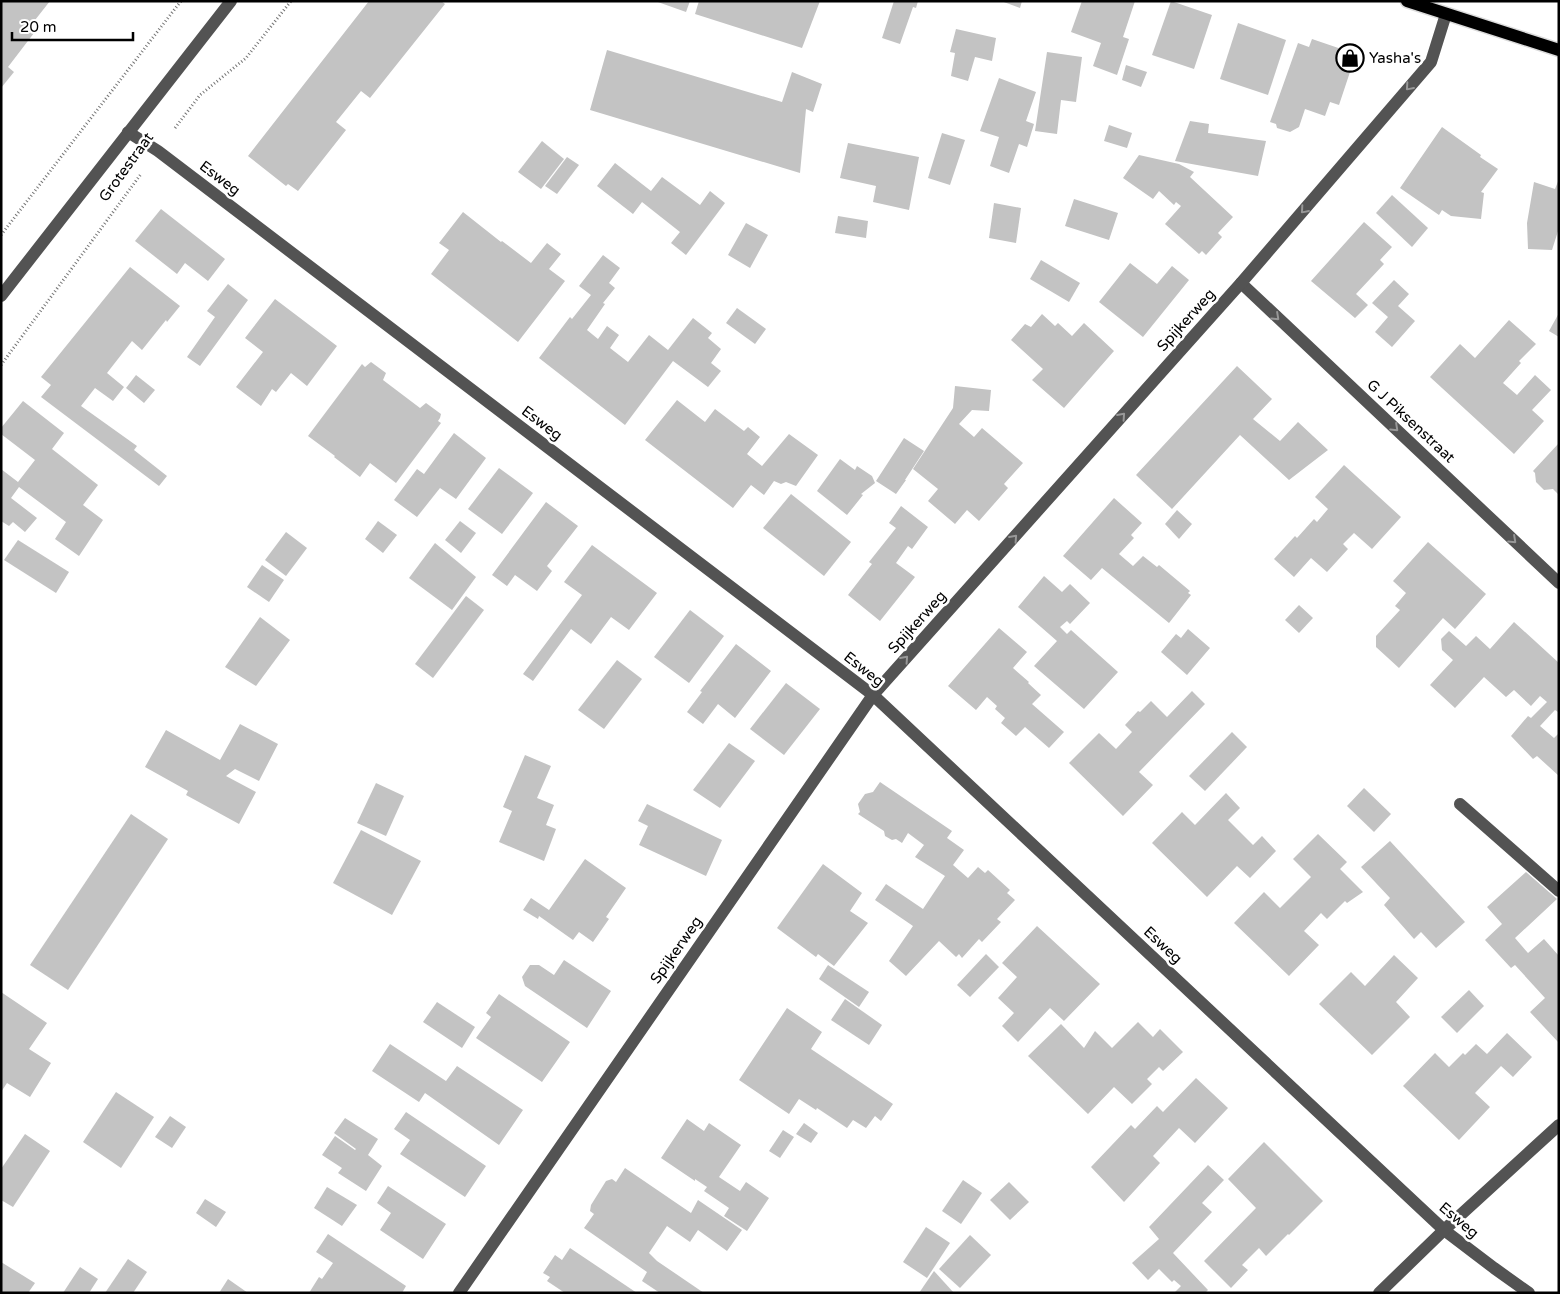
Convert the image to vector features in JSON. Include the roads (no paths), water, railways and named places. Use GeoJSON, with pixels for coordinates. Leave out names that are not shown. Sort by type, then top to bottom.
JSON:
{"type":"FeatureCollection","features":[{"type":"Feature","properties":{"kind":"main road"},"geometry":{"type":"LineString","coordinates":[[1407,1],[1559,50]]}},
{"type":"Feature","properties":{"kind":"street","name":"Grotestraat"},"geometry":{"type":"LineString","coordinates":[[1,296],[230,1]]}},
{"type":"Feature","properties":{"kind":"street","name":"Spijkerweg"},"geometry":{"type":"LineString","coordinates":[[459,1293],[873,695],[1241,283],[1431,62],[1446,14]]}},
{"type":"Feature","properties":{"kind":"street","name":"Esweg"},"geometry":{"type":"LineString","coordinates":[[128,132],[158,151],[873,695],[1444,1230],[1529,1293]]}},
{"type":"Feature","properties":{"kind":"street","name":"G J Piksenstraat"},"geometry":{"type":"LineString","coordinates":[[1241,283],[1559,582]]}},
{"type":"Feature","properties":{"kind":"street"},"geometry":{"type":"LineString","coordinates":[[1460,804],[1559,892]]}},
{"type":"Feature","properties":{"kind":"street"},"geometry":{"type":"LineString","coordinates":[[1379,1293],[1444,1230],[1559,1125]]}},
{"type":"Feature","properties":{"kind":"place","name":"Yasha's"},"geometry":{"type":"Point","coordinates":[1350,58]}}]}
